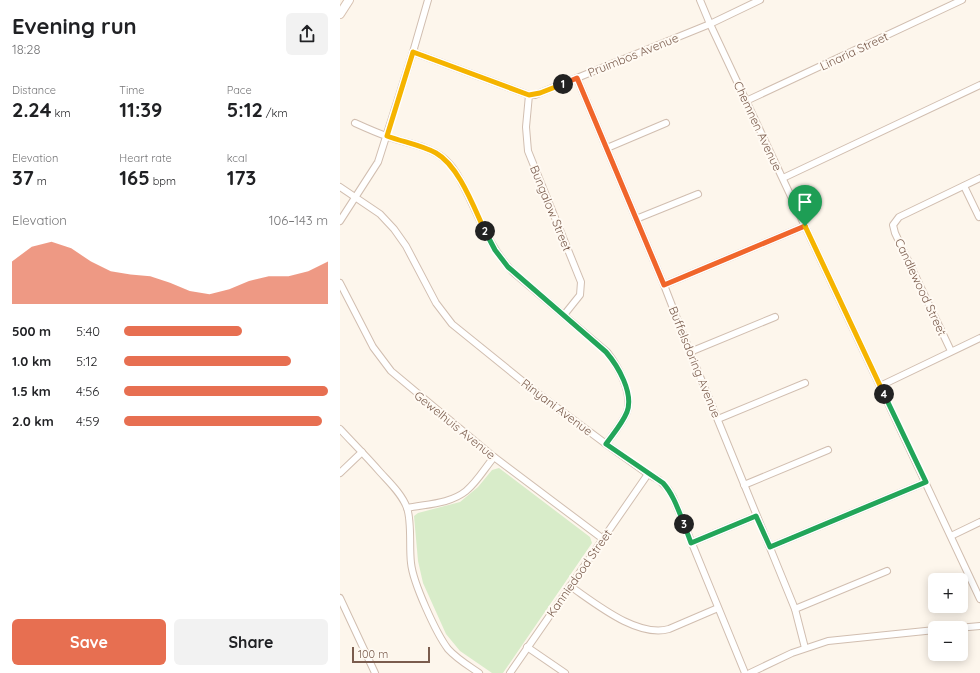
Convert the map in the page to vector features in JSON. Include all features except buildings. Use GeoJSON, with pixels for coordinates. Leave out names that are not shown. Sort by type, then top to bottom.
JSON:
{"type":"FeatureCollection","features":[{"type":"Feature","properties":{"kind":"main road"},"geometry":{"type":"LineString","coordinates":[[340,14],[349,0]]}},
{"type":"Feature","properties":{"kind":"street"},"geometry":{"type":"LineString","coordinates":[[340,221],[378,162],[428,0]]}},
{"type":"Feature","properties":{"kind":"street","name":"Chemnen Avenue"},"geometry":{"type":"LineString","coordinates":[[700,0],[980,599]]}},
{"type":"Feature","properties":{"kind":"street","name":"Pruimbos Avenue"},"geometry":{"type":"LineString","coordinates":[[529,95],[540,93],[710,24],[760,0]]}},
{"type":"Feature","properties":{"kind":"street","name":"Linaria Street"},"geometry":{"type":"LineString","coordinates":[[746,101],[962,0]]}},
{"type":"Feature","properties":{"kind":"street"},"geometry":{"type":"LineString","coordinates":[[413,52],[529,95]]}},
{"type":"Feature","properties":{"kind":"street","name":"Buffelsdoring Avenue"},"geometry":{"type":"LineString","coordinates":[[577,78],[664,285],[756,516],[795,609],[805,648]]}},
{"type":"Feature","properties":{"kind":"street"},"geometry":{"type":"LineString","coordinates":[[783,178],[980,85]]}},
{"type":"Feature","properties":{"kind":"street","name":"Bungalow Street"},"geometry":{"type":"LineString","coordinates":[[529,95],[526,127],[528,151],[581,282],[580,295],[564,315]]}},
{"type":"Feature","properties":{"kind":"street"},"geometry":{"type":"LineString","coordinates":[[355,123],[387,136],[430,150],[441,156],[459,177],[491,242],[502,259],[514,273],[606,352],[618,370],[626,388],[628,403],[626,414],[606,444]]}},
{"type":"Feature","properties":{"kind":"street"},"geometry":{"type":"LineString","coordinates":[[607,148],[666,123]]}},
{"type":"Feature","properties":{"kind":"street","name":"Candlewood Street"},"geometry":{"type":"LineString","coordinates":[[951,351],[895,233],[893,225],[899,217],[980,178]]}},
{"type":"Feature","properties":{"kind":"street"},"geometry":{"type":"LineString","coordinates":[[964,186],[979,217]]}},
{"type":"Feature","properties":{"kind":"street","name":"Rinyani Avenue"},"geometry":{"type":"LineString","coordinates":[[340,187],[380,214],[394,229],[406,246],[436,303],[452,324],[536,392],[606,444],[648,474],[659,480],[668,489],[745,673]]}},
{"type":"Feature","properties":{"kind":"street"},"geometry":{"type":"LineString","coordinates":[[636,219],[698,194]]}},
{"type":"Feature","properties":{"kind":"street"},"geometry":{"type":"LineString","coordinates":[[664,285],[805,226]]}},
{"type":"Feature","properties":{"kind":"street","name":"Gewelhuis Avenue"},"geometry":{"type":"LineString","coordinates":[[340,283],[372,347],[391,371],[494,457],[603,539]]}},
{"type":"Feature","properties":{"kind":"street"},"geometry":{"type":"LineString","coordinates":[[690,352],[775,317]]}},
{"type":"Feature","properties":{"kind":"street"},"geometry":{"type":"LineString","coordinates":[[880,386],[980,338]]}},
{"type":"Feature","properties":{"kind":"street"},"geometry":{"type":"LineString","coordinates":[[718,419],[805,383]]}},
{"type":"Feature","properties":{"kind":"street"},"geometry":{"type":"LineString","coordinates":[[340,429],[394,488],[407,508],[412,569],[415,581],[441,638],[449,649],[479,673]]}},
{"type":"Feature","properties":{"kind":"street"},"geometry":{"type":"LineString","coordinates":[[744,485],[828,450]]}},
{"type":"Feature","properties":{"kind":"street"},"geometry":{"type":"LineString","coordinates":[[340,473],[362,452]]}},
{"type":"Feature","properties":{"kind":"street"},"geometry":{"type":"LineString","coordinates":[[407,508],[457,497],[470,488],[494,457]]}},
{"type":"Feature","properties":{"kind":"street","name":"Kanniedood Street"},"geometry":{"type":"LineString","coordinates":[[510,673],[648,474]]}},
{"type":"Feature","properties":{"kind":"street"},"geometry":{"type":"LineString","coordinates":[[770,547],[926,482]]}},
{"type":"Feature","properties":{"kind":"street"},"geometry":{"type":"LineString","coordinates":[[691,543],[756,516]]}},
{"type":"Feature","properties":{"kind":"street"},"geometry":{"type":"LineString","coordinates":[[950,536],[980,522]]}},
{"type":"Feature","properties":{"kind":"street"},"geometry":{"type":"LineString","coordinates":[[795,609],[887,571]]}},
{"type":"Feature","properties":{"kind":"street"},"geometry":{"type":"LineString","coordinates":[[570,586],[621,620],[653,630],[669,629],[718,608]]}},
{"type":"Feature","properties":{"kind":"street"},"geometry":{"type":"LineString","coordinates":[[340,598],[375,673]]}},
{"type":"Feature","properties":{"kind":"street"},"geometry":{"type":"LineString","coordinates":[[968,627],[980,626]]}},
{"type":"Feature","properties":{"kind":"street"},"geometry":{"type":"LineString","coordinates":[[750,673],[771,662],[805,648],[834,640],[928,631]]}},
{"type":"Feature","properties":{"kind":"street"},"geometry":{"type":"LineString","coordinates":[[527,648],[565,673]]}},
{"type":"Feature","properties":{"kind":"green space"},"geometry":{"type":"Polygon","coordinates":[[[499,468],[590,537],[592,543],[503,673],[492,673],[460,651],[446,634],[423,583],[418,561],[414,516],[418,513],[460,502],[478,487],[492,470],[499,468]]]}},
{"type":"Feature","properties":{"kind":"route"},"geometry":{"type":"LineString","coordinates":[[413,52],[529,95],[535,95],[577,78],[664,285],[805,226],[926,482],[770,547],[756,516],[691,543],[673,497],[663,483],[606,444],[623,420],[628,409],[626,388],[610,357],[508,267],[495,250],[459,177],[453,168],[441,156],[430,150],[387,136],[413,52]]}}]}
